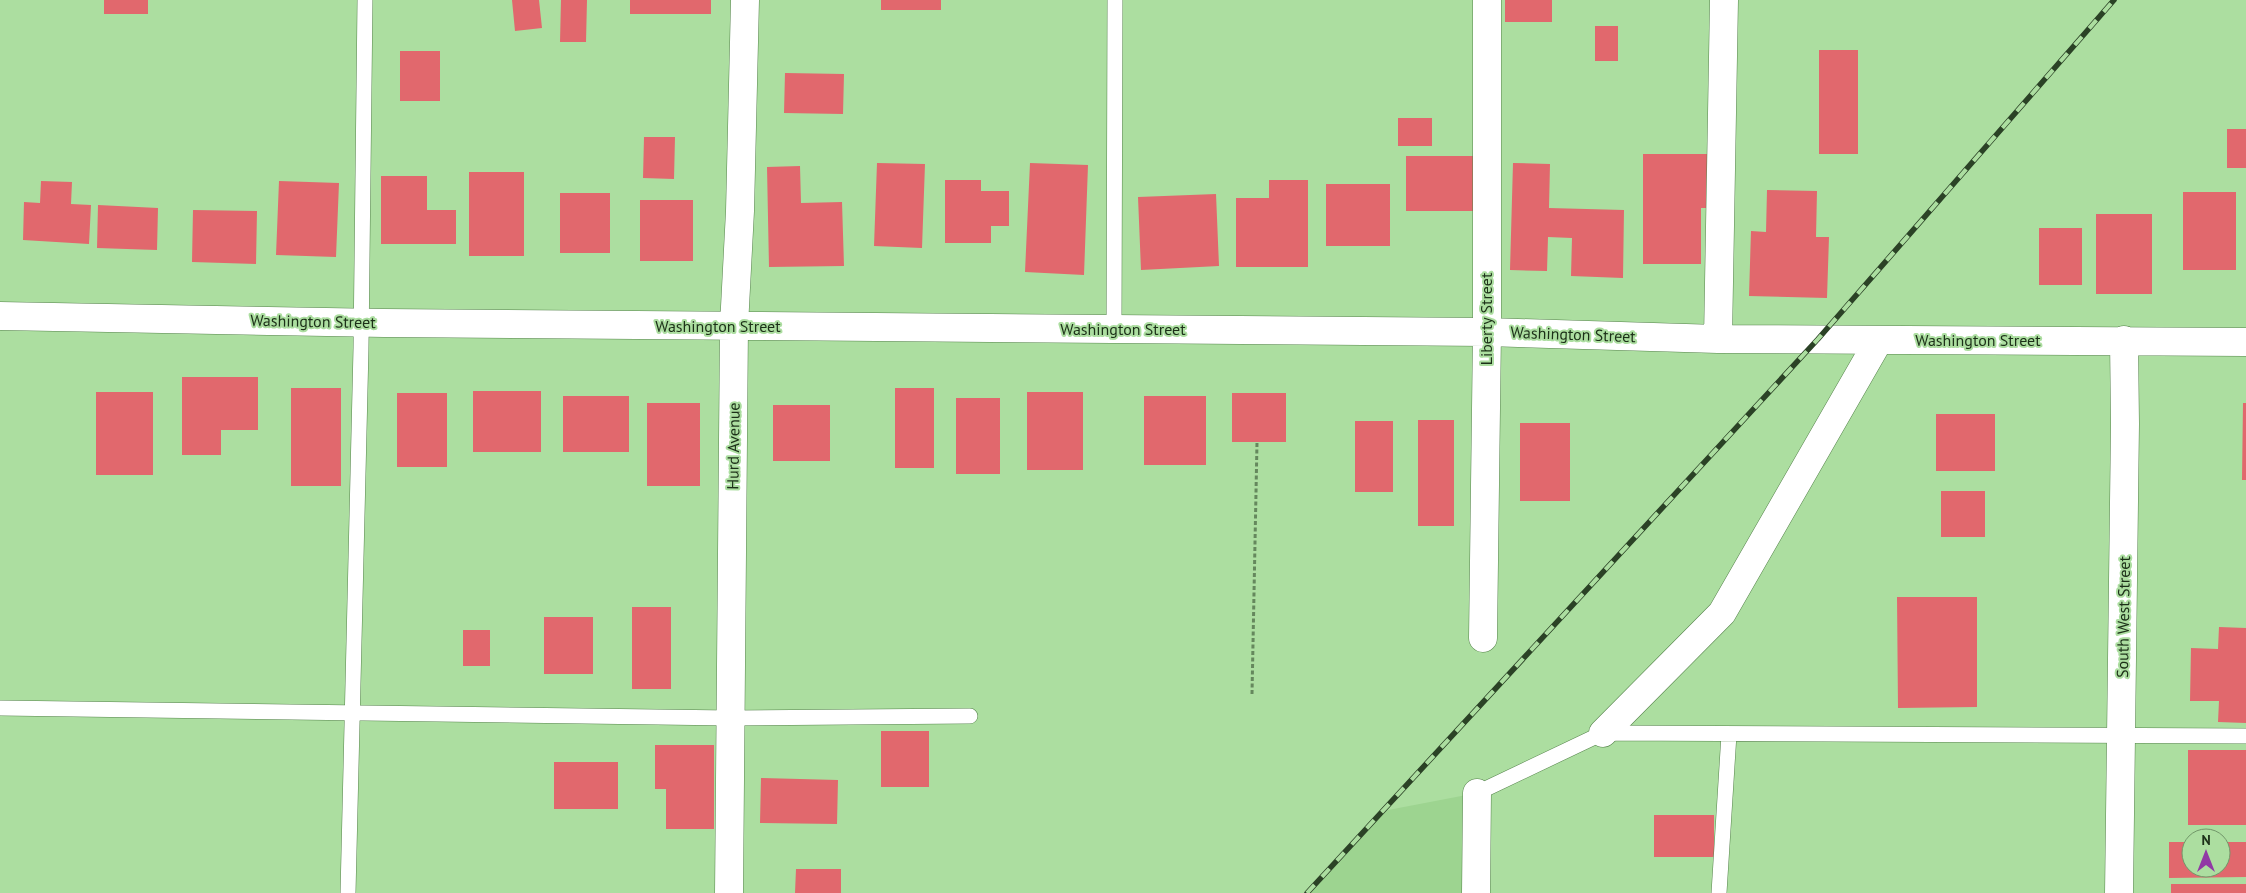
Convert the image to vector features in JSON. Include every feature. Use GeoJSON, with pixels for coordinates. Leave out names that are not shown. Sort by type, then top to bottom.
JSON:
{"type":"FeatureCollection","features":[{"type":"Feature","properties":{"kind":"street","name":"Hurd Avenue"},"geometry":{"type":"LineString","coordinates":[[729,893],[734,326],[740,211],[745,0]]}},
{"type":"Feature","properties":{"kind":"street","name":"Liberty Street"},"geometry":{"type":"LineString","coordinates":[[1483,638],[1487,332],[1487,0]]}},
{"type":"Feature","properties":{"kind":"street"},"geometry":{"type":"LineString","coordinates":[[1718,339],[1724,0]]}},
{"type":"Feature","properties":{"kind":"street","name":"Washington Street"},"geometry":{"type":"LineString","coordinates":[[0,316],[362,322],[1487,332],[1718,339],[2246,342]]}},
{"type":"Feature","properties":{"kind":"street"},"geometry":{"type":"LineString","coordinates":[[1603,733],[1722,614],[1879,340]]}},
{"type":"Feature","properties":{"kind":"street","name":"South West Street"},"geometry":{"type":"LineString","coordinates":[[2119,893],[2125,424],[2124,340]]}},
{"type":"Feature","properties":{"kind":"street"},"geometry":{"type":"LineString","coordinates":[[1476,893],[1477,794]]}},
{"type":"Feature","properties":{"kind":"lane"},"geometry":{"type":"LineString","coordinates":[[348,893],[354,713],[362,322],[366,0]]}},
{"type":"Feature","properties":{"kind":"lane"},"geometry":{"type":"LineString","coordinates":[[1114,329],[1116,0]]}},
{"type":"Feature","properties":{"kind":"lane"},"geometry":{"type":"LineString","coordinates":[[0,708],[730,718],[970,716]]}},
{"type":"Feature","properties":{"kind":"lane"},"geometry":{"type":"LineString","coordinates":[[1477,794],[1603,733],[2246,736]]}},
{"type":"Feature","properties":{"kind":"lane"},"geometry":{"type":"LineString","coordinates":[[1719,893],[1729,734]]}},
{"type":"Feature","properties":{"kind":"path"},"geometry":{"type":"LineString","coordinates":[[1252,694],[1258,442]]}},
{"type":"Feature","properties":{"kind":"shaded area"},"geometry":{"type":"Polygon","coordinates":[[[1477,793],[1477,893],[1307,893],[1383,811],[1477,793]]]}},
{"type":"Feature","properties":{"kind":"building"},"geometry":{"type":"Polygon","coordinates":[[[104,0],[148,0],[148,14],[104,14],[104,0]]]}},
{"type":"Feature","properties":{"kind":"building"},"geometry":{"type":"Polygon","coordinates":[[[512,0],[539,0],[542,28],[515,31],[512,0]]]}},
{"type":"Feature","properties":{"kind":"building"},"geometry":{"type":"Polygon","coordinates":[[[561,0],[587,0],[586,42],[560,42],[561,0]]]}},
{"type":"Feature","properties":{"kind":"building"},"geometry":{"type":"Polygon","coordinates":[[[630,0],[711,0],[711,14],[630,14],[630,0]]]}},
{"type":"Feature","properties":{"kind":"building"},"geometry":{"type":"Polygon","coordinates":[[[881,0],[941,0],[941,10],[881,10],[881,0]]]}},
{"type":"Feature","properties":{"kind":"building"},"geometry":{"type":"Polygon","coordinates":[[[1505,0],[1552,0],[1552,22],[1505,22],[1505,0]]]}},
{"type":"Feature","properties":{"kind":"building"},"geometry":{"type":"Polygon","coordinates":[[[1595,26],[1618,26],[1618,61],[1595,61],[1595,26]]]}},
{"type":"Feature","properties":{"kind":"building"},"geometry":{"type":"Polygon","coordinates":[[[1819,50],[1858,50],[1858,154],[1819,154],[1819,50]]]}},
{"type":"Feature","properties":{"kind":"building"},"geometry":{"type":"Polygon","coordinates":[[[400,51],[440,51],[440,101],[400,101],[400,51]]]}},
{"type":"Feature","properties":{"kind":"building"},"geometry":{"type":"Polygon","coordinates":[[[785,73],[844,74],[843,114],[784,113],[785,73]]]}},
{"type":"Feature","properties":{"kind":"building"},"geometry":{"type":"Polygon","coordinates":[[[1398,118],[1432,118],[1432,146],[1398,146],[1398,118]]]}},
{"type":"Feature","properties":{"kind":"building"},"geometry":{"type":"Polygon","coordinates":[[[2227,129],[2246,129],[2246,168],[2227,168],[2227,129]]]}},
{"type":"Feature","properties":{"kind":"building"},"geometry":{"type":"Polygon","coordinates":[[[644,137],[675,137],[674,179],[643,178],[644,137]]]}},
{"type":"Feature","properties":{"kind":"building"},"geometry":{"type":"Polygon","coordinates":[[[1643,154],[1715,154],[1715,208],[1701,208],[1701,264],[1643,264],[1643,154]]]}},
{"type":"Feature","properties":{"kind":"building"},"geometry":{"type":"Polygon","coordinates":[[[1406,156],[1475,156],[1475,211],[1406,211],[1406,156]]]}},
{"type":"Feature","properties":{"kind":"building"},"geometry":{"type":"Polygon","coordinates":[[[877,163],[925,164],[922,248],[874,246],[877,163]]]}},
{"type":"Feature","properties":{"kind":"building"},"geometry":{"type":"Polygon","coordinates":[[[1030,163],[1088,165],[1084,275],[1025,272],[1030,163]]]}},
{"type":"Feature","properties":{"kind":"building"},"geometry":{"type":"Polygon","coordinates":[[[1513,163],[1550,164],[1549,208],[1624,210],[1623,278],[1571,276],[1572,238],[1548,237],[1547,271],[1510,270],[1513,163]]]}},
{"type":"Feature","properties":{"kind":"building"},"geometry":{"type":"Polygon","coordinates":[[[800,166],[801,203],[842,202],[844,266],[769,267],[767,167],[800,166]]]}},
{"type":"Feature","properties":{"kind":"building"},"geometry":{"type":"Polygon","coordinates":[[[469,172],[524,172],[524,256],[469,256],[469,172]]]}},
{"type":"Feature","properties":{"kind":"building"},"geometry":{"type":"Polygon","coordinates":[[[381,176],[427,176],[427,210],[456,210],[456,244],[381,244],[381,176]]]}},
{"type":"Feature","properties":{"kind":"building"},"geometry":{"type":"Polygon","coordinates":[[[945,180],[981,180],[981,191],[1009,191],[1009,226],[991,226],[991,243],[945,243],[945,180]]]}},
{"type":"Feature","properties":{"kind":"building"},"geometry":{"type":"Polygon","coordinates":[[[1269,180],[1308,180],[1308,267],[1236,267],[1236,198],[1269,198],[1269,180]]]}},
{"type":"Feature","properties":{"kind":"building"},"geometry":{"type":"Polygon","coordinates":[[[41,181],[72,182],[71,204],[91,205],[89,244],[23,240],[24,202],[40,203],[41,181]]]}},
{"type":"Feature","properties":{"kind":"building"},"geometry":{"type":"Polygon","coordinates":[[[279,181],[339,183],[336,257],[276,255],[279,181]]]}},
{"type":"Feature","properties":{"kind":"building"},"geometry":{"type":"Polygon","coordinates":[[[1326,184],[1390,184],[1390,246],[1326,246],[1326,184]]]}},
{"type":"Feature","properties":{"kind":"building"},"geometry":{"type":"Polygon","coordinates":[[[1767,190],[1817,191],[1816,237],[1829,237],[1827,298],[1749,296],[1751,231],[1766,232],[1767,190]]]}},
{"type":"Feature","properties":{"kind":"building"},"geometry":{"type":"Polygon","coordinates":[[[2183,192],[2236,192],[2236,270],[2183,270],[2183,192]]]}},
{"type":"Feature","properties":{"kind":"building"},"geometry":{"type":"Polygon","coordinates":[[[560,193],[610,193],[610,253],[560,253],[560,193]]]}},
{"type":"Feature","properties":{"kind":"building"},"geometry":{"type":"Polygon","coordinates":[[[1216,194],[1219,266],[1141,270],[1138,197],[1216,194]]]}},
{"type":"Feature","properties":{"kind":"building"},"geometry":{"type":"Polygon","coordinates":[[[640,200],[693,200],[693,261],[640,261],[640,200]]]}},
{"type":"Feature","properties":{"kind":"building"},"geometry":{"type":"Polygon","coordinates":[[[98,205],[158,208],[157,250],[97,248],[98,205]]]}},
{"type":"Feature","properties":{"kind":"building"},"geometry":{"type":"Polygon","coordinates":[[[193,210],[257,211],[256,264],[192,262],[193,210]]]}},
{"type":"Feature","properties":{"kind":"building"},"geometry":{"type":"Polygon","coordinates":[[[2096,214],[2152,214],[2152,294],[2096,294],[2096,214]]]}},
{"type":"Feature","properties":{"kind":"building"},"geometry":{"type":"Polygon","coordinates":[[[2039,228],[2082,228],[2082,285],[2039,285],[2039,228]]]}},
{"type":"Feature","properties":{"kind":"building"},"geometry":{"type":"Polygon","coordinates":[[[182,377],[258,377],[258,430],[221,430],[221,455],[182,455],[182,377]]]}},
{"type":"Feature","properties":{"kind":"building"},"geometry":{"type":"Polygon","coordinates":[[[291,388],[341,388],[341,486],[291,486],[291,388]]]}},
{"type":"Feature","properties":{"kind":"building"},"geometry":{"type":"Polygon","coordinates":[[[895,388],[934,388],[934,468],[895,468],[895,388]]]}},
{"type":"Feature","properties":{"kind":"building"},"geometry":{"type":"Polygon","coordinates":[[[473,391],[541,391],[541,452],[473,452],[473,391]]]}},
{"type":"Feature","properties":{"kind":"building"},"geometry":{"type":"Polygon","coordinates":[[[96,392],[153,392],[153,475],[96,475],[96,392]]]}},
{"type":"Feature","properties":{"kind":"building"},"geometry":{"type":"Polygon","coordinates":[[[1027,392],[1083,392],[1083,470],[1027,470],[1027,392]]]}},
{"type":"Feature","properties":{"kind":"building"},"geometry":{"type":"Polygon","coordinates":[[[397,393],[447,393],[447,467],[397,467],[397,393]]]}},
{"type":"Feature","properties":{"kind":"building"},"geometry":{"type":"Polygon","coordinates":[[[1232,393],[1286,393],[1286,442],[1232,442],[1232,393]]]}},
{"type":"Feature","properties":{"kind":"building"},"geometry":{"type":"Polygon","coordinates":[[[563,396],[629,396],[629,452],[563,452],[563,396]]]}},
{"type":"Feature","properties":{"kind":"building"},"geometry":{"type":"Polygon","coordinates":[[[1144,396],[1206,396],[1206,465],[1144,465],[1144,396]]]}},
{"type":"Feature","properties":{"kind":"building"},"geometry":{"type":"Polygon","coordinates":[[[956,398],[1000,398],[1000,474],[956,474],[956,398]]]}},
{"type":"Feature","properties":{"kind":"building"},"geometry":{"type":"Polygon","coordinates":[[[647,403],[700,403],[700,486],[647,486],[647,403]]]}},
{"type":"Feature","properties":{"kind":"building"},"geometry":{"type":"Polygon","coordinates":[[[2243,403],[2246,403],[2246,480],[2242,480],[2243,403]]]}},
{"type":"Feature","properties":{"kind":"building"},"geometry":{"type":"Polygon","coordinates":[[[773,405],[830,405],[830,461],[773,461],[773,405]]]}},
{"type":"Feature","properties":{"kind":"building"},"geometry":{"type":"Polygon","coordinates":[[[1936,414],[1995,414],[1995,471],[1936,471],[1936,414]]]}},
{"type":"Feature","properties":{"kind":"building"},"geometry":{"type":"Polygon","coordinates":[[[1418,420],[1454,420],[1454,526],[1418,526],[1418,420]]]}},
{"type":"Feature","properties":{"kind":"building"},"geometry":{"type":"Polygon","coordinates":[[[1355,421],[1393,421],[1393,492],[1355,492],[1355,421]]]}},
{"type":"Feature","properties":{"kind":"building"},"geometry":{"type":"Polygon","coordinates":[[[1520,423],[1570,423],[1570,501],[1520,501],[1520,423]]]}},
{"type":"Feature","properties":{"kind":"building"},"geometry":{"type":"Polygon","coordinates":[[[1941,491],[1985,491],[1985,537],[1941,537],[1941,491]]]}},
{"type":"Feature","properties":{"kind":"building"},"geometry":{"type":"Polygon","coordinates":[[[1897,597],[1977,597],[1977,707],[1898,708],[1897,597]]]}},
{"type":"Feature","properties":{"kind":"building"},"geometry":{"type":"Polygon","coordinates":[[[632,607],[671,607],[671,689],[632,689],[632,607]]]}},
{"type":"Feature","properties":{"kind":"building"},"geometry":{"type":"Polygon","coordinates":[[[544,617],[593,617],[593,674],[544,674],[544,617]]]}},
{"type":"Feature","properties":{"kind":"building"},"geometry":{"type":"Polygon","coordinates":[[[2219,627],[2246,628],[2246,723],[2218,722],[2219,701],[2190,701],[2191,648],[2218,649],[2219,627]]]}},
{"type":"Feature","properties":{"kind":"building"},"geometry":{"type":"Polygon","coordinates":[[[463,630],[490,630],[490,666],[463,666],[463,630]]]}},
{"type":"Feature","properties":{"kind":"building"},"geometry":{"type":"Polygon","coordinates":[[[881,731],[929,731],[929,787],[881,787],[881,731]]]}},
{"type":"Feature","properties":{"kind":"building"},"geometry":{"type":"Polygon","coordinates":[[[655,745],[714,745],[714,829],[666,829],[666,789],[655,789],[655,745]]]}},
{"type":"Feature","properties":{"kind":"building"},"geometry":{"type":"Polygon","coordinates":[[[2188,750],[2246,750],[2246,825],[2188,825],[2188,750]]]}},
{"type":"Feature","properties":{"kind":"building"},"geometry":{"type":"Polygon","coordinates":[[[554,762],[618,762],[618,809],[554,809],[554,762]]]}},
{"type":"Feature","properties":{"kind":"building"},"geometry":{"type":"Polygon","coordinates":[[[761,778],[838,780],[837,824],[760,823],[761,778]]]}},
{"type":"Feature","properties":{"kind":"building"},"geometry":{"type":"Polygon","coordinates":[[[1654,815],[1714,815],[1714,857],[1654,857],[1654,815]]]}},
{"type":"Feature","properties":{"kind":"building"},"geometry":{"type":"Polygon","coordinates":[[[2169,842],[2181,842],[2181,878],[2169,878],[2169,842]]]}},
{"type":"Feature","properties":{"kind":"building"},"geometry":{"type":"Polygon","coordinates":[[[2231,842],[2246,842],[2246,877],[2231,877],[2231,842]]]}},
{"type":"Feature","properties":{"kind":"building"},"geometry":{"type":"Polygon","coordinates":[[[796,869],[841,869],[841,893],[795,893],[796,869]]]}},
{"type":"Feature","properties":{"kind":"building"},"geometry":{"type":"Polygon","coordinates":[[[2171,884],[2246,884],[2246,893],[2171,893],[2171,884]]]}},
{"type":"Feature","properties":{"kind":"railway"},"geometry":{"type":"LineString","coordinates":[[1307,893],[1818,339],[2114,0]]}}]}
